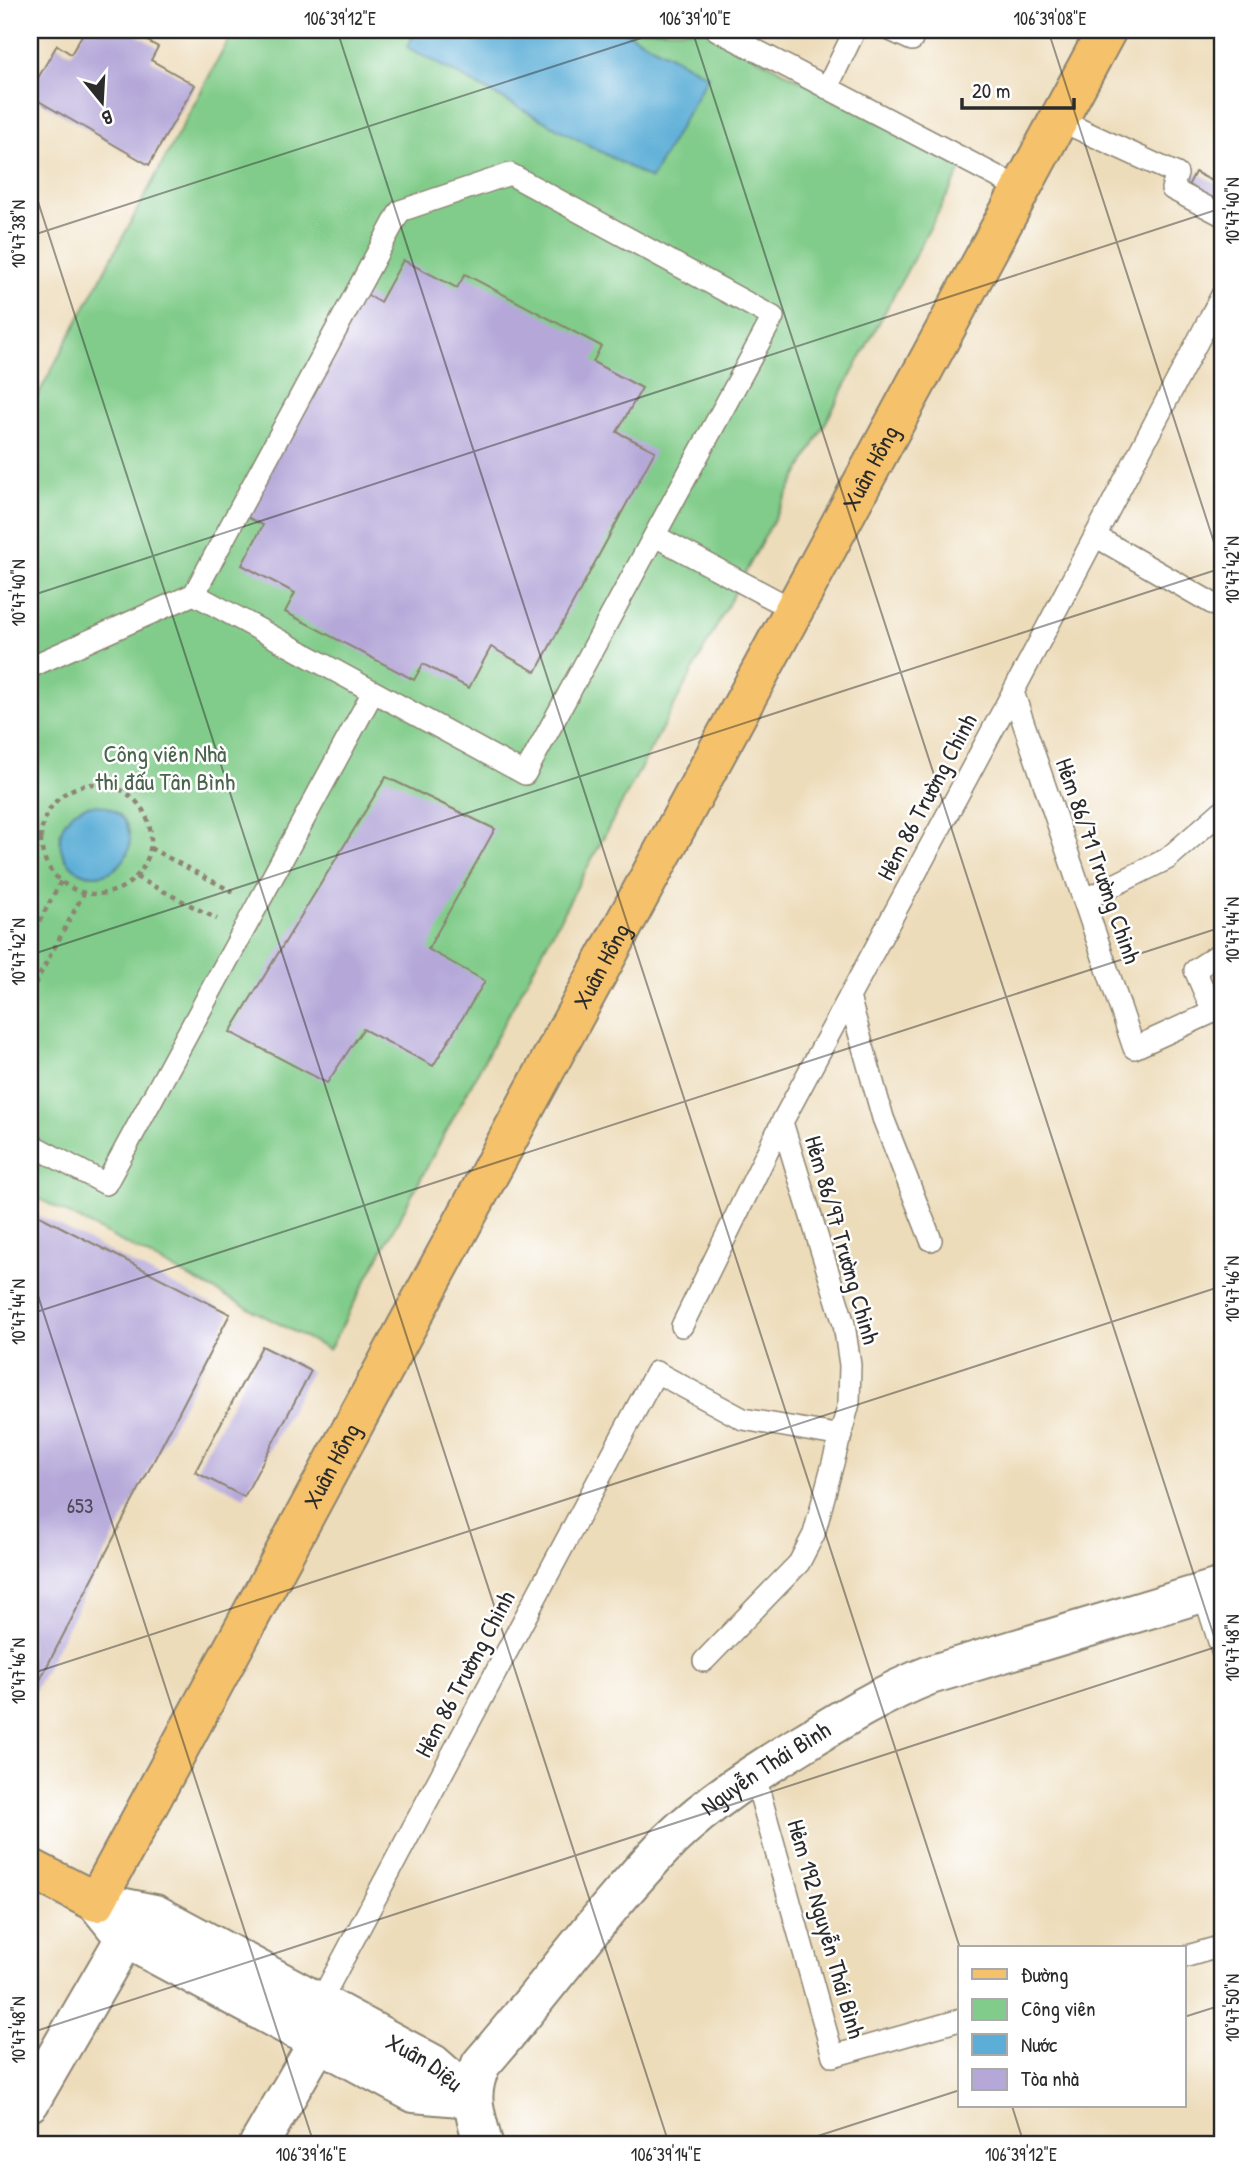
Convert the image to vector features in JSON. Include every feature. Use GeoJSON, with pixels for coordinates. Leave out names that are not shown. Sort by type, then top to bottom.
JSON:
{"type":"FeatureCollection","features":[{"type":"Feature","properties":{"kind":"main road","name":"Xuân Hồng"},"geometry":{"type":"LineString","coordinates":[[96,1902],[1107,30]]}},
{"type":"Feature","properties":{"kind":"main road","name":"Xuân Diệu"},"geometry":{"type":"LineString","coordinates":[[30,1868],[96,1902]]}},
{"type":"Feature","properties":{"kind":"street","name":"Nguyễn Thái Bình"},"geometry":{"type":"LineString","coordinates":[[483,2144],[472,2098],[473,2084],[481,2064],[636,1877],[706,1807],[754,1773],[894,1689],[930,1675],[1213,1590]]}},
{"type":"Feature","properties":{"kind":"street","name":"Xuân Diệu"},"geometry":{"type":"LineString","coordinates":[[96,1902],[125,1938],[414,2093],[472,2098]]}},
{"type":"Feature","properties":{"kind":"street","name":"Xuân Diệu"},"geometry":{"type":"LineString","coordinates":[[96,1902],[155,1914],[433,2064],[472,2098]]}},
{"type":"Feature","properties":{"kind":"street"},"geometry":{"type":"LineString","coordinates":[[30,2102],[125,1938]]}},
{"type":"Feature","properties":{"kind":"street"},"geometry":{"type":"LineString","coordinates":[[259,2144],[319,2041]]}},
{"type":"Feature","properties":{"kind":"lane"},"geometry":{"type":"LineString","coordinates":[[717,30],[1021,189]]}},
{"type":"Feature","properties":{"kind":"lane"},"geometry":{"type":"LineString","coordinates":[[827,88],[855,30]]}},
{"type":"Feature","properties":{"kind":"lane"},"geometry":{"type":"LineString","coordinates":[[890,30],[912,40]]}},
{"type":"Feature","properties":{"kind":"lane"},"geometry":{"type":"LineString","coordinates":[[1059,120],[1177,174],[1172,189],[1222,215]]}},
{"type":"Feature","properties":{"kind":"lane"},"geometry":{"type":"LineString","coordinates":[[30,667],[194,594],[400,211],[510,174],[773,317],[525,774],[194,594]]}},
{"type":"Feature","properties":{"kind":"lane","name":"Hẻm 86 Trường Chinh"},"geometry":{"type":"LineString","coordinates":[[682,1326],[782,1122],[1222,295]]}},
{"type":"Feature","properties":{"kind":"lane"},"geometry":{"type":"LineString","coordinates":[[655,536],[794,610]]}},
{"type":"Feature","properties":{"kind":"lane"},"geometry":{"type":"LineString","coordinates":[[1094,536],[1222,609]]}},
{"type":"Feature","properties":{"kind":"lane"},"geometry":{"type":"LineString","coordinates":[[30,1144],[106,1184],[373,692]]}},
{"type":"Feature","properties":{"kind":"lane","name":"Hẻm 86/71 Trường Chinh"},"geometry":{"type":"LineString","coordinates":[[1013,692],[1134,1048],[1213,1012],[1195,970],[1222,952]]}},
{"type":"Feature","properties":{"kind":"lane"},"geometry":{"type":"LineString","coordinates":[[1084,900],[1167,859],[1222,811]]}},
{"type":"Feature","properties":{"kind":"lane"},"geometry":{"type":"LineString","coordinates":[[849,998],[883,1118],[931,1240]]}},
{"type":"Feature","properties":{"kind":"lane","name":"Hẻm 86/97 Trường Chinh"},"geometry":{"type":"LineString","coordinates":[[704,1661],[799,1563],[814,1534],[849,1403],[850,1364],[844,1324],[782,1122]]}},
{"type":"Feature","properties":{"kind":"lane","name":"Hẻm 86 Trường Chinh"},"geometry":{"type":"LineString","coordinates":[[320,2002],[656,1372],[743,1419],[842,1436]]}},
{"type":"Feature","properties":{"kind":"lane"},"geometry":{"type":"LineString","coordinates":[[1213,1590],[1222,1651]]}},
{"type":"Feature","properties":{"kind":"lane","name":"Hẻm 192 Nguyễn Thái Bình"},"geometry":{"type":"LineString","coordinates":[[754,1773],[833,2056],[958,2021]]}},
{"type":"Feature","properties":{"kind":"lane"},"geometry":{"type":"LineString","coordinates":[[1186,1956],[1222,1946]]}},
{"type":"Feature","properties":{"kind":"path"},"geometry":{"type":"LineString","coordinates":[[97,784],[114,787],[130,796],[142,808],[149,823],[150,848],[147,861],[136,877],[121,888],[103,894],[84,893],[61,881],[52,872],[44,856],[41,838],[44,822],[52,806],[65,794],[80,787],[97,784]]}},
{"type":"Feature","properties":{"kind":"path"},"geometry":{"type":"LineString","coordinates":[[150,848],[257,905]]}},
{"type":"Feature","properties":{"kind":"path"},"geometry":{"type":"LineString","coordinates":[[136,877],[243,933]]}},
{"type":"Feature","properties":{"kind":"path"},"geometry":{"type":"LineString","coordinates":[[30,939],[61,881]]}},
{"type":"Feature","properties":{"kind":"path"},"geometry":{"type":"LineString","coordinates":[[30,993],[84,893]]}},
{"type":"Feature","properties":{"kind":"green space","name":"Công viên Nhà thi đấu Tân Bình"},"geometry":{"type":"Polygon","coordinates":[[[234,30],[705,30],[963,166],[329,1350],[30,1194],[30,410],[234,30]]]}},
{"type":"Feature","properties":{"kind":"water"},"geometry":{"type":"Polygon","coordinates":[[[417,30],[622,30],[708,76],[651,179],[407,47],[417,30]]]}},
{"type":"Feature","properties":{"kind":"water"},"geometry":{"type":"Polygon","coordinates":[[[102,805],[115,811],[124,820],[128,826],[128,854],[120,865],[109,873],[88,875],[70,865],[62,854],[60,833],[70,815],[81,807],[102,805]]]}},
{"type":"Feature","properties":{"kind":"building"},"geometry":{"type":"Polygon","coordinates":[[[85,30],[128,30],[158,47],[151,60],[195,85],[149,165],[30,96],[57,45],[71,54],[85,30]]]}},
{"type":"Feature","properties":{"kind":"building"},"geometry":{"type":"Polygon","coordinates":[[[1195,172],[1222,186],[1222,209],[1186,190],[1195,172]]]}},
{"type":"Feature","properties":{"kind":"building"},"geometry":{"type":"Polygon","coordinates":[[[403,260],[457,288],[465,274],[601,346],[593,362],[642,388],[617,432],[655,451],[536,672],[491,647],[469,688],[423,664],[414,680],[285,612],[295,593],[242,565],[263,525],[239,513],[360,291],[380,302],[403,260]]]}},
{"type":"Feature","properties":{"kind":"building"},"geometry":{"type":"Polygon","coordinates":[[[386,777],[495,829],[428,949],[485,981],[433,1066],[363,1029],[327,1083],[230,1032],[386,777]]]}},
{"type":"Feature","properties":{"kind":"building"},"geometry":{"type":"Polygon","coordinates":[[[30,1211],[230,1314],[30,1699],[30,1211]]]}},
{"type":"Feature","properties":{"kind":"building"},"geometry":{"type":"Polygon","coordinates":[[[262,1346],[311,1371],[244,1497],[195,1472],[262,1346]]]}}]}
